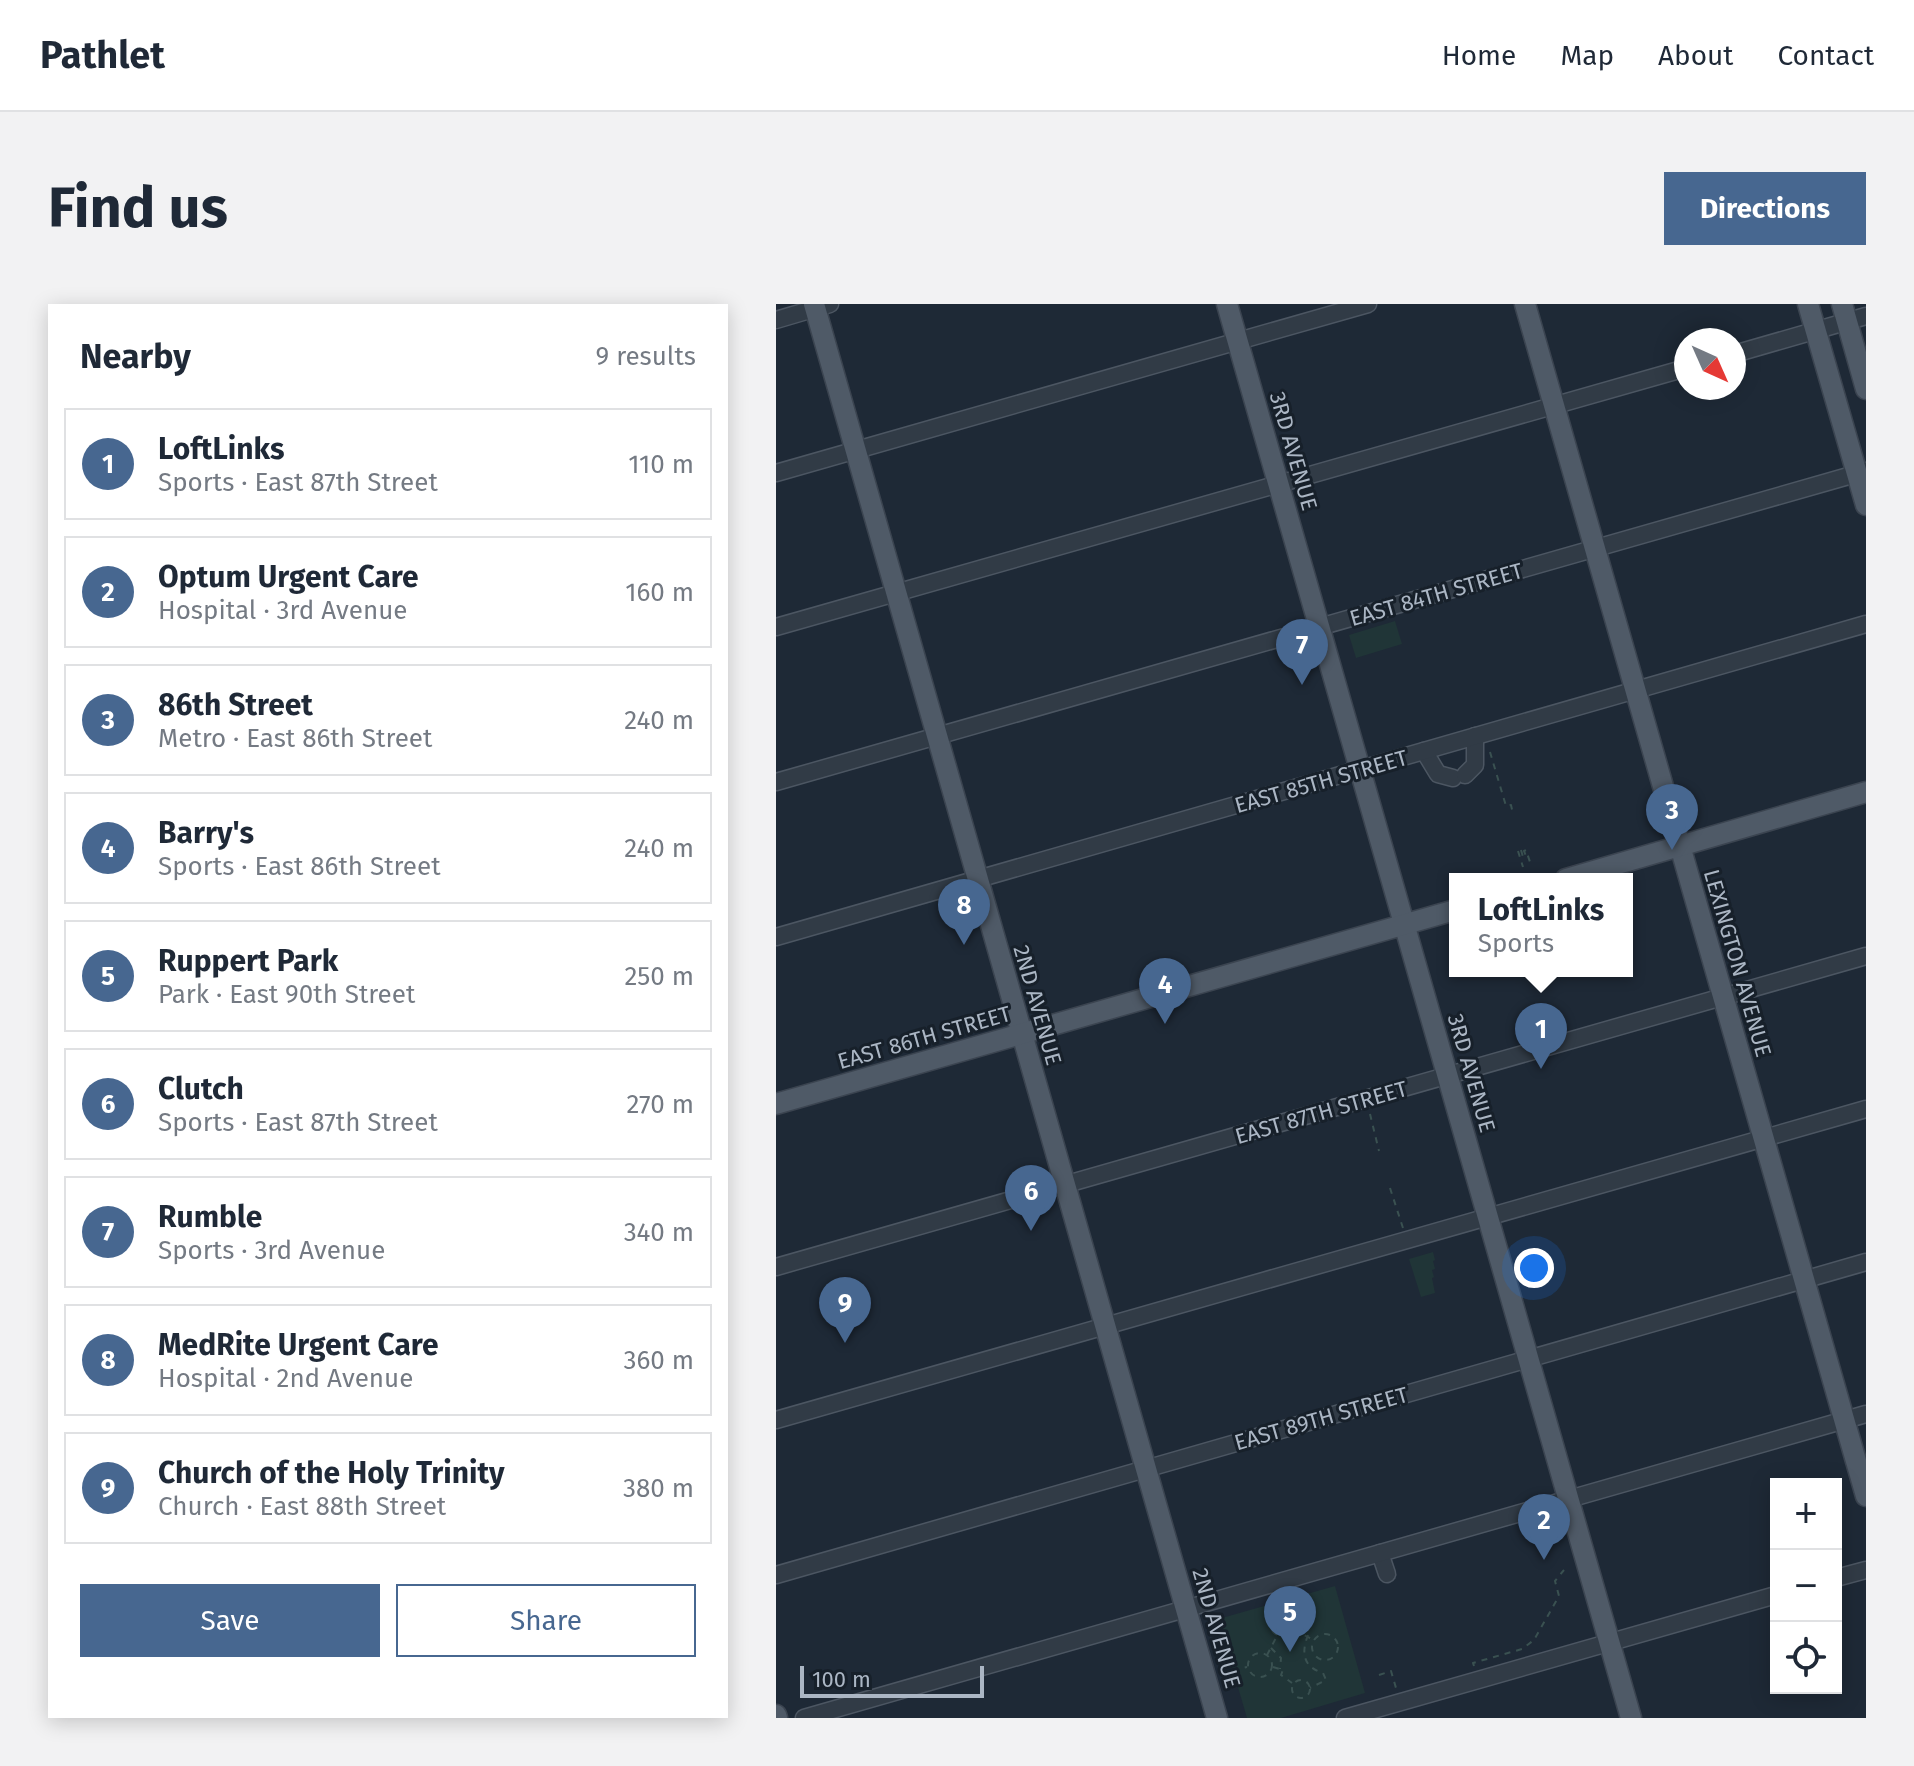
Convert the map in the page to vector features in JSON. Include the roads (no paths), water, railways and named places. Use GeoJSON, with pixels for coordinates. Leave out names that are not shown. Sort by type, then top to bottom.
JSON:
{"type":"FeatureCollection","features":[{"type":"Feature","properties":{"kind":"main road","name":"3RD AVENUE"},"geometry":{"type":"LineString","coordinates":[[1227,304],[1631,1718]]}},
{"type":"Feature","properties":{"kind":"main road","name":"LEXINGTON AVENUE"},"geometry":{"type":"LineString","coordinates":[[1525,304],[1866,1496]]}},
{"type":"Feature","properties":{"kind":"main road"},"geometry":{"type":"LineString","coordinates":[[1808,304],[1862,472],[1866,505]]}},
{"type":"Feature","properties":{"kind":"main road","name":"2ND AVENUE"},"geometry":{"type":"LineString","coordinates":[[820,305],[855,450],[895,593],[1217,1718]]}},
{"type":"Feature","properties":{"kind":"main road"},"geometry":{"type":"LineString","coordinates":[[1852,314],[1866,389]]}},
{"type":"Feature","properties":{"kind":"main road"},"geometry":{"type":"LineString","coordinates":[[1587,873],[1866,792]]}},
{"type":"Feature","properties":{"kind":"main road","name":"EAST 86TH STREET"},"geometry":{"type":"LineString","coordinates":[[776,1104],[1449,912]]}},
{"type":"Feature","properties":{"kind":"street"},"geometry":{"type":"LineString","coordinates":[[776,473],[1368,304]]}},
{"type":"Feature","properties":{"kind":"street"},"geometry":{"type":"LineString","coordinates":[[776,320],[820,305]]}},
{"type":"Feature","properties":{"kind":"street"},"geometry":{"type":"LineString","coordinates":[[1746,350],[1816,330],[1852,314]]}},
{"type":"Feature","properties":{"kind":"street"},"geometry":{"type":"LineString","coordinates":[[776,627],[1674,371]]}},
{"type":"Feature","properties":{"kind":"street","name":"EAST 84TH STREET"},"geometry":{"type":"LineString","coordinates":[[776,782],[1862,472]]}},
{"type":"Feature","properties":{"kind":"street","name":"EAST 85TH STREET"},"geometry":{"type":"LineString","coordinates":[[776,937],[1866,624]]}},
{"type":"Feature","properties":{"kind":"street"},"geometry":{"type":"LineString","coordinates":[[1424,751],[1438,774],[1459,776],[1475,765],[1475,736]]}},
{"type":"Feature","properties":{"kind":"street","name":"EAST 87TH STREET"},"geometry":{"type":"LineString","coordinates":[[776,1267],[1866,956]]}},
{"type":"Feature","properties":{"kind":"street"},"geometry":{"type":"LineString","coordinates":[[776,1420],[1866,1109]]}},
{"type":"Feature","properties":{"kind":"street","name":"EAST 89TH STREET"},"geometry":{"type":"LineString","coordinates":[[776,1575],[1866,1262]]}},
{"type":"Feature","properties":{"kind":"street"},"geometry":{"type":"LineString","coordinates":[[804,1718],[1866,1414]]}},
{"type":"Feature","properties":{"kind":"street"},"geometry":{"type":"LineString","coordinates":[[1380,1553],[1387,1574]]}},
{"type":"Feature","properties":{"kind":"street"},"geometry":{"type":"LineString","coordinates":[[1842,1576],[1866,1570]]}},
{"type":"Feature","properties":{"kind":"street"},"geometry":{"type":"LineString","coordinates":[[1345,1718],[1770,1597]]}},
{"type":"Feature","properties":{"kind":"place","name":"Rumble"},"geometry":{"type":"Point","coordinates":[1302,685]}},
{"type":"Feature","properties":{"kind":"place","name":"86th Street"},"geometry":{"type":"Point","coordinates":[1672,850]}},
{"type":"Feature","properties":{"kind":"place","name":"MedRite Urgent Care"},"geometry":{"type":"Point","coordinates":[964,945]}},
{"type":"Feature","properties":{"kind":"place","name":"Barry's"},"geometry":{"type":"Point","coordinates":[1165,1024]}},
{"type":"Feature","properties":{"kind":"place","name":"LoftLinks"},"geometry":{"type":"Point","coordinates":[1541,1069]}},
{"type":"Feature","properties":{"kind":"place","name":"Clutch"},"geometry":{"type":"Point","coordinates":[1031,1231]}},
{"type":"Feature","properties":{"kind":"place","name":"Church of the Holy Trinity"},"geometry":{"type":"Point","coordinates":[845,1343]}},
{"type":"Feature","properties":{"kind":"place","name":"Optum Urgent Care"},"geometry":{"type":"Point","coordinates":[1544,1560]}},
{"type":"Feature","properties":{"kind":"place","name":"Ruppert Park"},"geometry":{"type":"Point","coordinates":[1290,1652]}}]}
